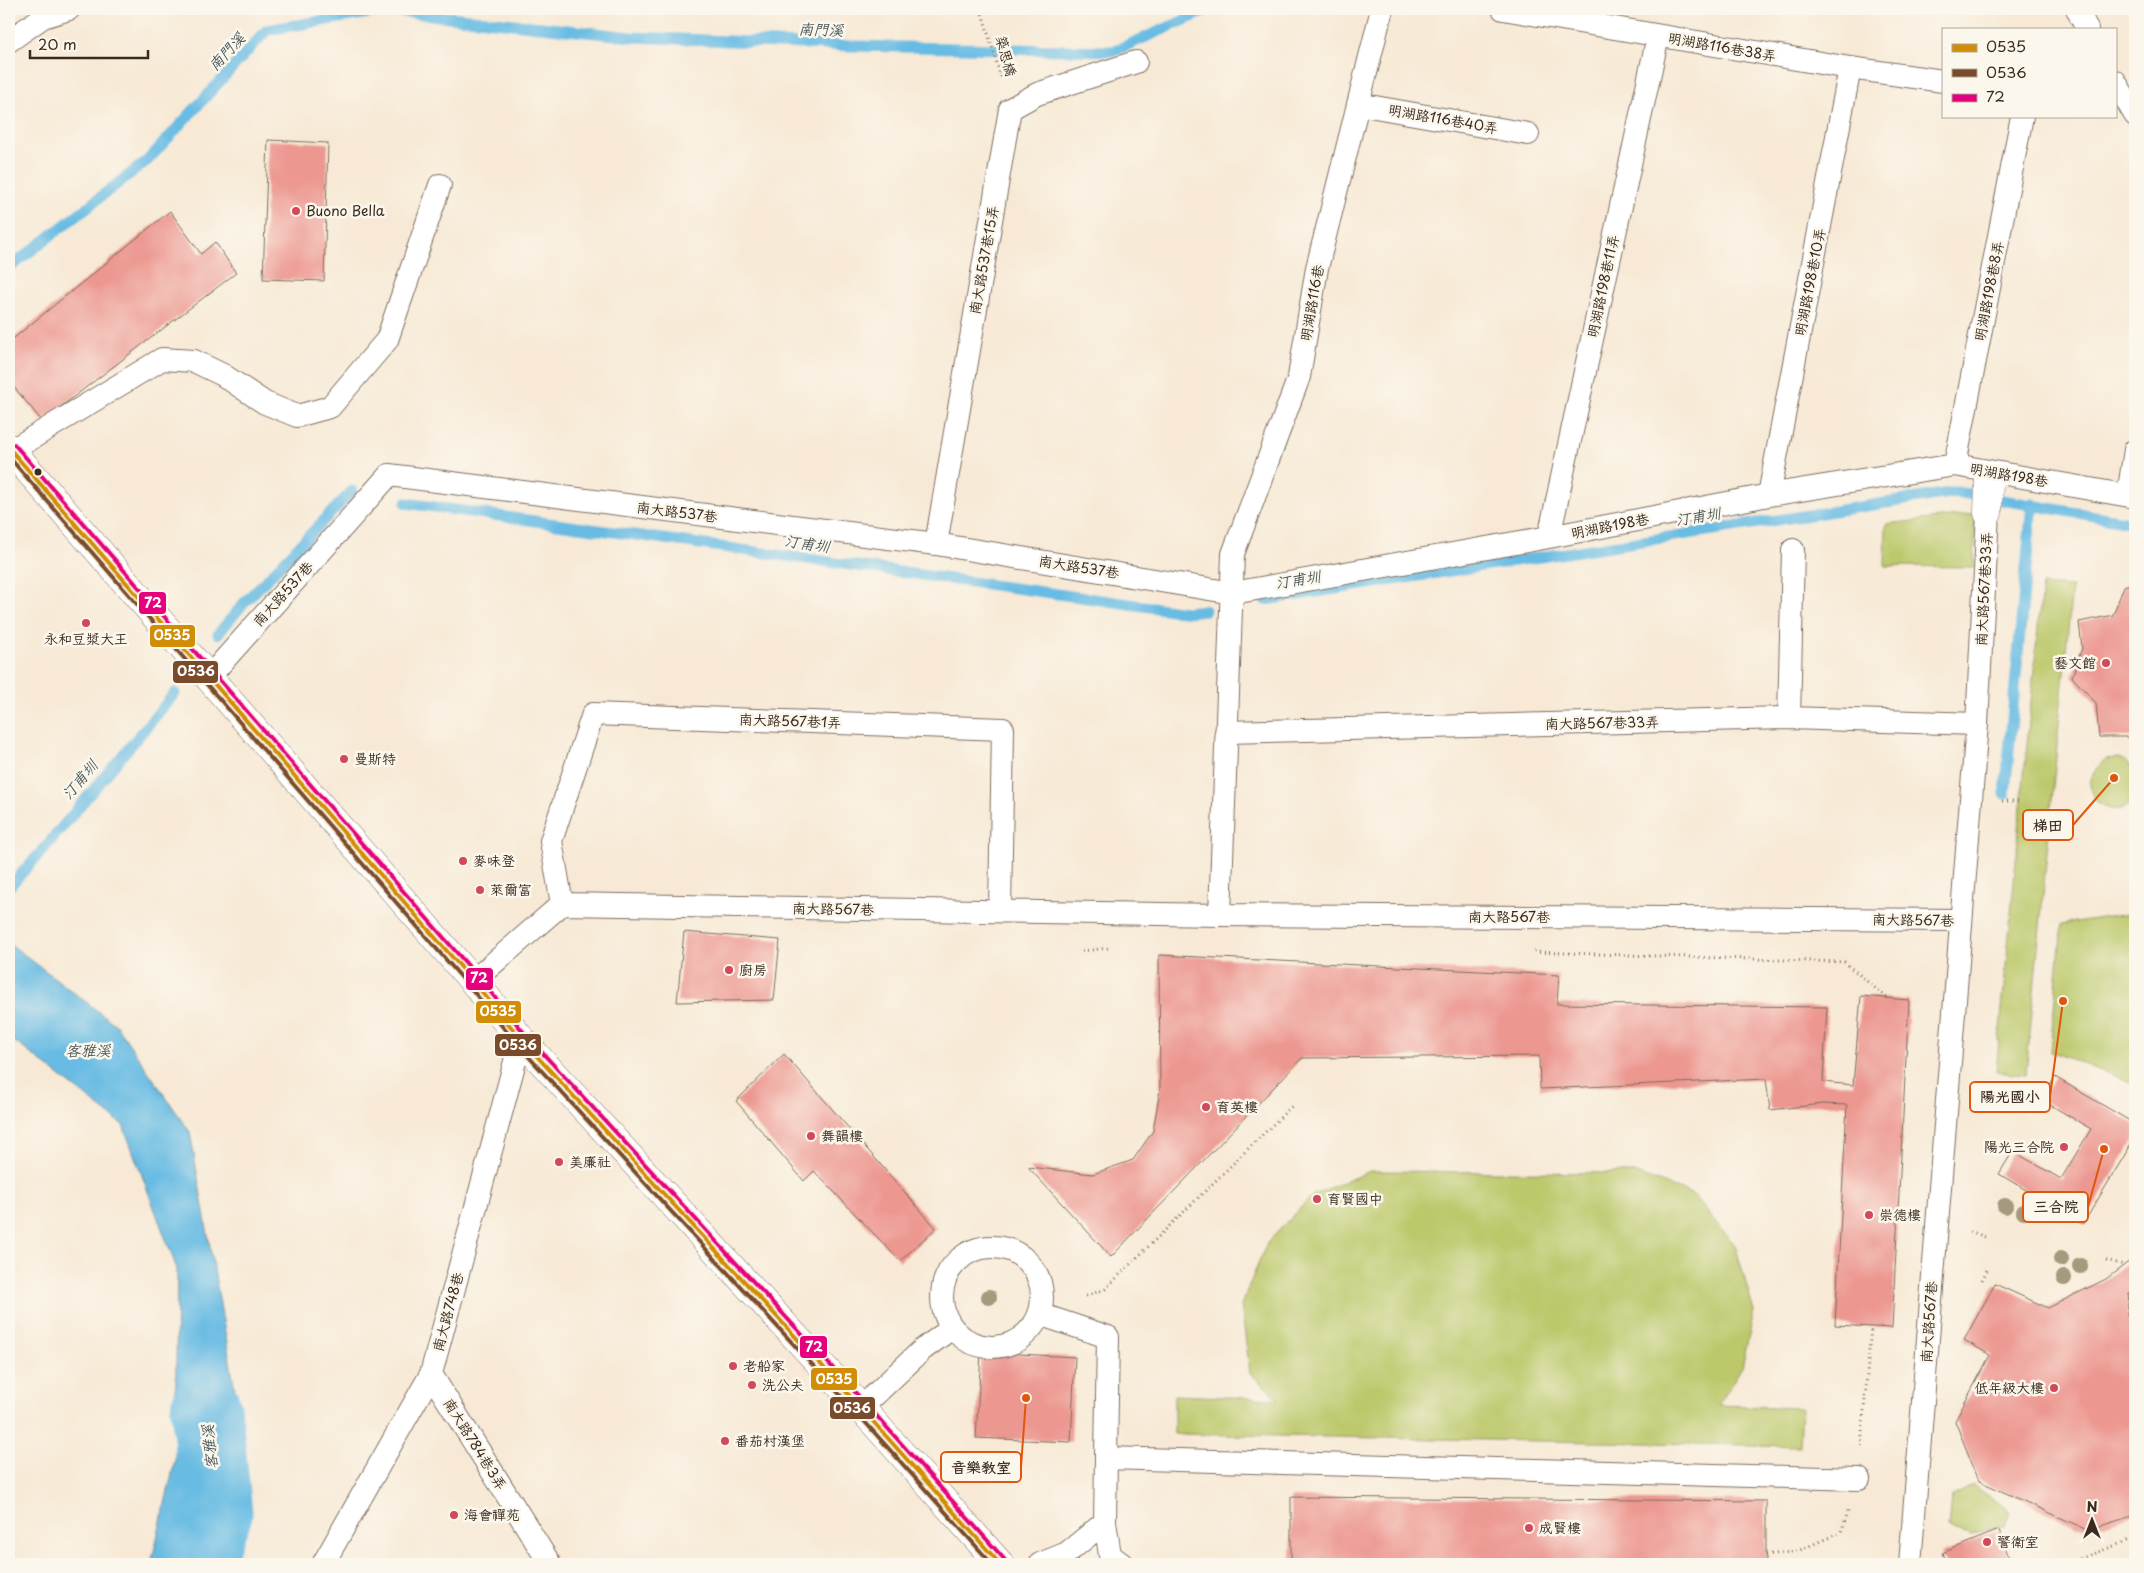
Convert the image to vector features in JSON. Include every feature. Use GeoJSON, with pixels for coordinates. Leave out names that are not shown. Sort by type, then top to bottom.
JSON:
{"type":"FeatureCollection","features":[{"type":"Feature","properties":{"kind":"main road"},"geometry":{"type":"LineString","coordinates":[[10,451],[209,677],[473,981],[521,1039],[861,1408],[1000,1564]]}},
{"type":"Feature","properties":{"kind":"main road"},"geometry":{"type":"LineString","coordinates":[[1988,513],[1989,480]]}},
{"type":"Feature","properties":{"kind":"lane"},"geometry":{"type":"LineString","coordinates":[[9,41],[43,17],[69,9]]}},
{"type":"Feature","properties":{"kind":"lane","name":"明湖路116巷"},"geometry":{"type":"LineString","coordinates":[[1233,593],[1233,554],[1299,377],[1317,268],[1382,9]]}},
{"type":"Feature","properties":{"kind":"lane","name":"明湖路116巷38弄"},"geometry":{"type":"LineString","coordinates":[[1502,9],[1850,68],[1942,81]]}},
{"type":"Feature","properties":{"kind":"lane"},"geometry":{"type":"LineString","coordinates":[[2077,9],[2086,28]]}},
{"type":"Feature","properties":{"kind":"lane","name":"明湖路198巷11弄"},"geometry":{"type":"LineString","coordinates":[[1549,537],[1658,36]]}},
{"type":"Feature","properties":{"kind":"lane"},"geometry":{"type":"LineString","coordinates":[[1010,109],[1037,94],[1136,62]]}},
{"type":"Feature","properties":{"kind":"lane","name":"明湖路198巷10弄"},"geometry":{"type":"LineString","coordinates":[[1769,495],[1850,68]]}},
{"type":"Feature","properties":{"kind":"lane"},"geometry":{"type":"LineString","coordinates":[[2116,83],[2135,115]]}},
{"type":"Feature","properties":{"kind":"lane","name":"明湖路116巷40弄"},"geometry":{"type":"LineString","coordinates":[[1358,104],[1528,134]]}},
{"type":"Feature","properties":{"kind":"lane","name":"南大路537巷15弄"},"geometry":{"type":"LineString","coordinates":[[936,544],[1010,109]]}},
{"type":"Feature","properties":{"kind":"lane","name":"明湖路198巷8弄"},"geometry":{"type":"LineString","coordinates":[[1955,465],[2022,118]]}},
{"type":"Feature","properties":{"kind":"lane"},"geometry":{"type":"LineString","coordinates":[[10,451],[162,359],[194,361],[223,375],[265,403],[297,416],[330,407],[387,340],[440,184]]}},
{"type":"Feature","properties":{"kind":"lane"},"geometry":{"type":"LineString","coordinates":[[2132,496],[2135,450]]}},
{"type":"Feature","properties":{"kind":"lane","name":"明湖路198巷"},"geometry":{"type":"LineString","coordinates":[[1233,593],[1549,537],[1769,495],[1955,465],[2132,496]]}},
{"type":"Feature","properties":{"kind":"lane","name":"南大路537巷"},"geometry":{"type":"LineString","coordinates":[[209,677],[389,475],[936,544],[1233,593]]}},
{"type":"Feature","properties":{"kind":"lane","name":"南大路567巷33弄"},"geometry":{"type":"LineString","coordinates":[[1961,920],[1977,724],[1988,513]]}},
{"type":"Feature","properties":{"kind":"lane"},"geometry":{"type":"LineString","coordinates":[[1789,718],[1792,550]]}},
{"type":"Feature","properties":{"kind":"lane"},"geometry":{"type":"LineString","coordinates":[[1220,915],[1233,593]]}},
{"type":"Feature","properties":{"kind":"lane","name":"南大路567巷1弄"},"geometry":{"type":"LineString","coordinates":[[562,904],[551,841],[593,714],[1003,728],[1000,911]]}},
{"type":"Feature","properties":{"kind":"lane","name":"南大路567巷33弄"},"geometry":{"type":"LineString","coordinates":[[1226,732],[1789,718],[1977,724]]}},
{"type":"Feature","properties":{"kind":"lane"},"geometry":{"type":"LineString","coordinates":[[473,981],[562,904]]}},
{"type":"Feature","properties":{"kind":"lane","name":"南大路567巷"},"geometry":{"type":"LineString","coordinates":[[562,904],[1220,915],[1961,920],[1910,1564]]}},
{"type":"Feature","properties":{"kind":"lane","name":"南大路748巷"},"geometry":{"type":"LineString","coordinates":[[323,1564],[431,1374],[521,1039]]}},
{"type":"Feature","properties":{"kind":"lane"},"geometry":{"type":"LineString","coordinates":[[987,1248],[1003,1248],[1019,1255],[1031,1266],[1039,1281],[1042,1297],[1039,1314],[1032,1327],[1021,1338],[1007,1344],[992,1347],[977,1345],[963,1338],[952,1328],[945,1315],[941,1300],[942,1285],[948,1271],[958,1260],[972,1252],[987,1248]]}},
{"type":"Feature","properties":{"kind":"lane"},"geometry":{"type":"LineString","coordinates":[[1039,1314],[1108,1336],[1105,1522],[1110,1555],[1122,1564]]}},
{"type":"Feature","properties":{"kind":"lane"},"geometry":{"type":"LineString","coordinates":[[861,1408],[922,1350],[952,1328]]}},
{"type":"Feature","properties":{"kind":"lane","name":"南大路784巷3弄"},"geometry":{"type":"LineString","coordinates":[[431,1374],[550,1564]]}},
{"type":"Feature","properties":{"kind":"lane"},"geometry":{"type":"LineString","coordinates":[[1106,1458],[1859,1479]]}},
{"type":"Feature","properties":{"kind":"lane"},"geometry":{"type":"LineString","coordinates":[[1040,1564],[1067,1553],[1105,1522]]}},
{"type":"Feature","properties":{"kind":"path","name":"築思橋"},"geometry":{"type":"LineString","coordinates":[[981,9],[1010,109]]}},
{"type":"Feature","properties":{"kind":"path"},"geometry":{"type":"LineString","coordinates":[[2008,801],[2022,801]]}},
{"type":"Feature","properties":{"kind":"path"},"geometry":{"type":"LineString","coordinates":[[1082,951],[1118,946]]}},
{"type":"Feature","properties":{"kind":"path"},"geometry":{"type":"LineString","coordinates":[[1528,952],[1844,962],[1887,998]]}},
{"type":"Feature","properties":{"kind":"path"},"geometry":{"type":"LineString","coordinates":[[1039,1314],[1105,1289],[1294,1104]]}},
{"type":"Feature","properties":{"kind":"path"},"geometry":{"type":"LineString","coordinates":[[1969,1231],[1984,1237]]}},
{"type":"Feature","properties":{"kind":"path"},"geometry":{"type":"LineString","coordinates":[[2106,1260],[2124,1265]]}},
{"type":"Feature","properties":{"kind":"path"},"geometry":{"type":"LineString","coordinates":[[1982,1280],[1987,1270]]}},
{"type":"Feature","properties":{"kind":"path"},"geometry":{"type":"LineString","coordinates":[[2066,1564],[2135,1538]]}},
{"type":"Feature","properties":{"kind":"green space"},"geometry":{"type":"Polygon","coordinates":[[[1976,514],[1974,567],[1885,566],[1886,524],[1976,514]]]}},
{"type":"Feature","properties":{"kind":"green space"},"geometry":{"type":"Polygon","coordinates":[[[2042,585],[2072,587],[2026,1075],[1996,1072],[2042,585]]]}},
{"type":"Feature","properties":{"kind":"green space"},"geometry":{"type":"Polygon","coordinates":[[[2120,758],[2133,769],[2135,786],[2132,801],[2124,808],[2113,809],[2102,806],[2094,798],[2090,787],[2093,773],[2106,759],[2120,758]]]}},
{"type":"Feature","properties":{"kind":"green space"},"geometry":{"type":"Polygon","coordinates":[[[2135,913],[2135,1084],[2050,1051],[2062,924],[2135,913]]]}},
{"type":"Feature","properties":{"kind":"green space"},"geometry":{"type":"Polygon","coordinates":[[[1370,1171],[1633,1173],[1692,1194],[1735,1245],[1754,1311],[1742,1367],[1718,1405],[1802,1408],[1800,1446],[1174,1434],[1174,1395],[1279,1399],[1250,1373],[1241,1305],[1267,1243],[1313,1195],[1370,1171]]]}},
{"type":"Feature","properties":{"kind":"green space"},"geometry":{"type":"Polygon","coordinates":[[[1973,1485],[2009,1510],[2004,1525],[1972,1536],[1949,1529],[1952,1496],[1973,1485]]]}},
{"type":"Feature","properties":{"kind":"water","name":"客雅溪"},"geometry":{"type":"Polygon","coordinates":[[[9,943],[116,1025],[190,1132],[238,1407],[204,1564],[151,1564],[175,1461],[177,1269],[123,1125],[9,1037],[9,943]]]}},
{"type":"Feature","properties":{"kind":"building","name":"Buono Bella"},"geometry":{"type":"Polygon","coordinates":[[[268,140],[328,143],[324,281],[263,279],[268,140]]]}},
{"type":"Feature","properties":{"kind":"building"},"geometry":{"type":"Polygon","coordinates":[[[170,211],[201,254],[215,242],[236,273],[42,421],[9,381],[9,342],[170,211]]]}},
{"type":"Feature","properties":{"kind":"building","name":"藝文館"},"geometry":{"type":"Polygon","coordinates":[[[2135,582],[2135,737],[2099,737],[2096,703],[2072,677],[2082,648],[2079,622],[2113,615],[2124,586],[2135,582]]]}},
{"type":"Feature","properties":{"kind":"building","name":"廚房"},"geometry":{"type":"Polygon","coordinates":[[[684,932],[780,940],[774,1000],[677,1002],[684,932]]]}},
{"type":"Feature","properties":{"kind":"building","name":"育英樓"},"geometry":{"type":"Polygon","coordinates":[[[1159,955],[1559,975],[1557,1004],[1827,1007],[1823,1082],[1853,1085],[1861,996],[1909,1000],[1892,1328],[1835,1325],[1847,1105],[1822,1104],[1770,1110],[1766,1079],[1540,1089],[1539,1056],[1302,1058],[1111,1257],[1028,1167],[1093,1174],[1133,1160],[1153,1131],[1160,1090],[1159,955]]]}},
{"type":"Feature","properties":{"kind":"building","name":"舞韻樓"},"geometry":{"type":"Polygon","coordinates":[[[784,1054],[936,1228],[900,1261],[814,1171],[804,1181],[736,1101],[784,1054]]]}},
{"type":"Feature","properties":{"kind":"building"},"geometry":{"type":"Polygon","coordinates":[[[2055,1077],[2135,1124],[2135,1138],[2083,1224],[1999,1174],[2013,1151],[2061,1179],[2091,1129],[2042,1100],[2055,1077]]]}},
{"type":"Feature","properties":{"kind":"building","name":"低年級大樓"},"geometry":{"type":"Polygon","coordinates":[[[2135,1257],[2135,1288],[2129,1293],[2127,1315],[2135,1319],[2135,1515],[2088,1530],[1979,1481],[1955,1421],[1990,1355],[1964,1340],[1995,1284],[2048,1308],[2106,1279],[2135,1257]]]}},
{"type":"Feature","properties":{"kind":"building"},"geometry":{"type":"Polygon","coordinates":[[[981,1352],[1075,1357],[1071,1442],[976,1438],[981,1352]]]}},
{"type":"Feature","properties":{"kind":"building","name":"成賢樓"},"geometry":{"type":"Polygon","coordinates":[[[1291,1497],[1766,1501],[1766,1564],[1291,1564],[1291,1497]]]}},
{"type":"Feature","properties":{"kind":"building","name":"警衛室"},"geometry":{"type":"Polygon","coordinates":[[[1999,1530],[2011,1563],[1946,1564],[1942,1553],[1999,1530]]]}},
{"type":"Feature","properties":{"kind":"waterway","name":"南門溪"},"geometry":{"type":"LineString","coordinates":[[9,268],[148,160],[267,30],[386,10],[632,37],[852,46],[1114,51],[1210,9]]}},
{"type":"Feature","properties":{"kind":"waterway","name":"汀甫圳"},"geometry":{"type":"LineString","coordinates":[[218,634],[243,604],[352,491]]}},
{"type":"Feature","properties":{"kind":"waterway","name":"汀甫圳"},"geometry":{"type":"LineString","coordinates":[[1265,600],[1956,492],[2135,523]]}},
{"type":"Feature","properties":{"kind":"waterway","name":"汀甫圳"},"geometry":{"type":"LineString","coordinates":[[406,503],[1186,612],[1205,610]]}},
{"type":"Feature","properties":{"kind":"waterway"},"geometry":{"type":"LineString","coordinates":[[2005,794],[2032,504]]}},
{"type":"Feature","properties":{"kind":"waterway","name":"汀甫圳"},"geometry":{"type":"LineString","coordinates":[[9,887],[42,851],[175,693]]}},
{"type":"Feature","properties":{"kind":"waterway","name":"客雅溪"},"geometry":{"type":"LineString","coordinates":[[195,1564],[217,1513],[206,1409]]}},
{"type":"Feature","properties":{"kind":"transit line","name":"72"},"geometry":{"type":"LineString","coordinates":[[14,444],[478,977],[526,1035],[866,1404],[1005,1560]]}},
{"type":"Feature","properties":{"kind":"transit line","name":"0535"},"geometry":{"type":"LineString","coordinates":[[9,448],[473,981],[521,1039],[861,1408],[1000,1564]]}},
{"type":"Feature","properties":{"kind":"transit line","name":"0536"},"geometry":{"type":"LineString","coordinates":[[9,457],[468,985],[516,1043],[856,1412],[992,1564]]}},
{"type":"Feature","properties":{"kind":"place","name":"Buono Bella"},"geometry":{"type":"Point","coordinates":[296,211]}},
{"type":"Feature","properties":{"kind":"place","name":"永和豆漿大王"},"geometry":{"type":"Point","coordinates":[86,623]}},
{"type":"Feature","properties":{"kind":"place","name":"藝文館"},"geometry":{"type":"Point","coordinates":[2106,663]}},
{"type":"Feature","properties":{"kind":"place","name":"曼斯特"},"geometry":{"type":"Point","coordinates":[344,759]}},
{"type":"Feature","properties":{"kind":"place","name":"梯田"},"geometry":{"type":"Point","coordinates":[2114,778]}},
{"type":"Feature","properties":{"kind":"place","name":"麥味登"},"geometry":{"type":"Point","coordinates":[463,861]}},
{"type":"Feature","properties":{"kind":"place","name":"萊爾富"},"geometry":{"type":"Point","coordinates":[480,890]}},
{"type":"Feature","properties":{"kind":"place","name":"廚房"},"geometry":{"type":"Point","coordinates":[729,970]}},
{"type":"Feature","properties":{"kind":"place","name":"陽光國小"},"geometry":{"type":"Point","coordinates":[2063,1001]}},
{"type":"Feature","properties":{"kind":"place","name":"育英樓"},"geometry":{"type":"Point","coordinates":[1206,1107]}},
{"type":"Feature","properties":{"kind":"place","name":"舞韻樓"},"geometry":{"type":"Point","coordinates":[811,1136]}},
{"type":"Feature","properties":{"kind":"place","name":"陽光三合院"},"geometry":{"type":"Point","coordinates":[2064,1147]}},
{"type":"Feature","properties":{"kind":"place","name":"三合院"},"geometry":{"type":"Point","coordinates":[2104,1149]}},
{"type":"Feature","properties":{"kind":"place","name":"美廉社"},"geometry":{"type":"Point","coordinates":[559,1162]}},
{"type":"Feature","properties":{"kind":"place","name":"育賢國中"},"geometry":{"type":"Point","coordinates":[1317,1199]}},
{"type":"Feature","properties":{"kind":"place","name":"崇德樓"},"geometry":{"type":"Point","coordinates":[1869,1215]}},
{"type":"Feature","properties":{"kind":"place","name":"老船家"},"geometry":{"type":"Point","coordinates":[733,1366]}},
{"type":"Feature","properties":{"kind":"place","name":"洗公夫"},"geometry":{"type":"Point","coordinates":[752,1385]}},
{"type":"Feature","properties":{"kind":"place","name":"低年級大樓"},"geometry":{"type":"Point","coordinates":[2054,1388]}},
{"type":"Feature","properties":{"kind":"place","name":"音樂教室"},"geometry":{"type":"Point","coordinates":[1026,1398]}},
{"type":"Feature","properties":{"kind":"place","name":"番茄村漢堡"},"geometry":{"type":"Point","coordinates":[725,1441]}},
{"type":"Feature","properties":{"kind":"place","name":"海會禪苑"},"geometry":{"type":"Point","coordinates":[454,1515]}},
{"type":"Feature","properties":{"kind":"place","name":"成賢樓"},"geometry":{"type":"Point","coordinates":[1529,1528]}},
{"type":"Feature","properties":{"kind":"place","name":"警衛室"},"geometry":{"type":"Point","coordinates":[1987,1542]}}]}
